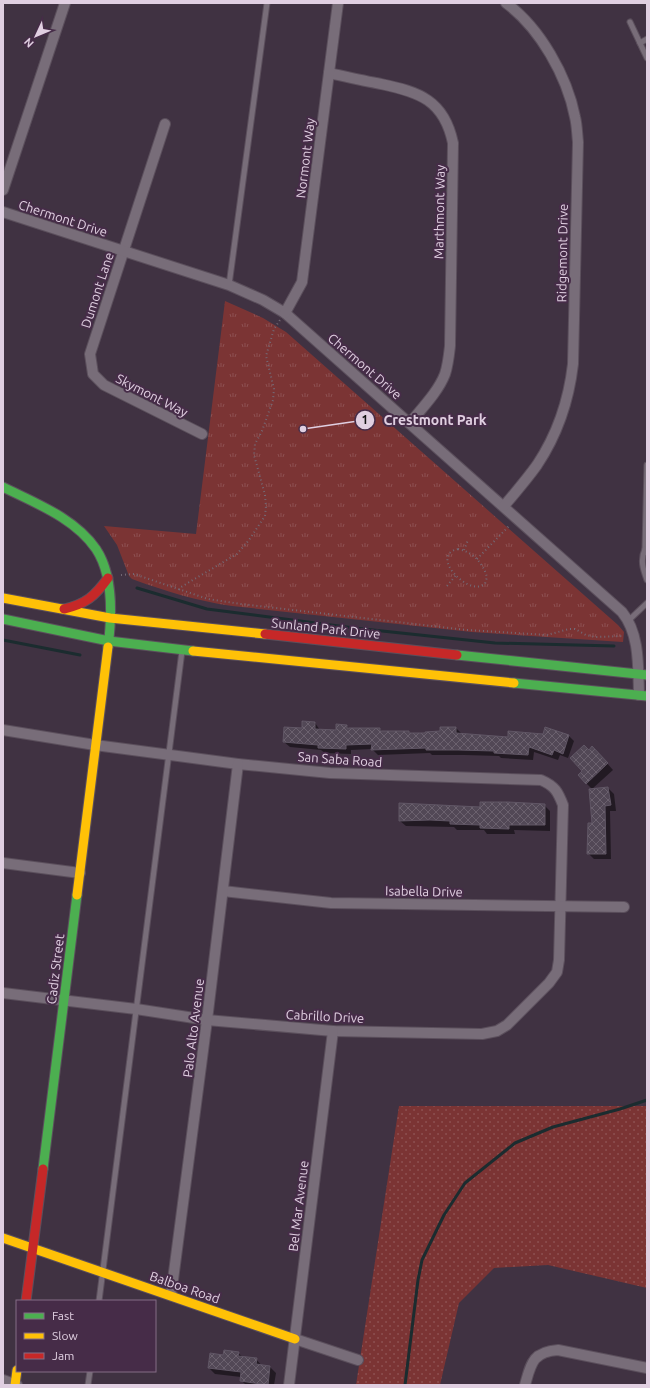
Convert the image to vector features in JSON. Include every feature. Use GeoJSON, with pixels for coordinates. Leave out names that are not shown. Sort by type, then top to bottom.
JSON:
{"type":"FeatureCollection","features":[{"type":"Feature","properties":{"kind":"main road","name":"Cadiz Street"},"geometry":{"type":"LineString","coordinates":[[3,487],[70,523],[94,546],[103,562],[108,578],[110,618],[109,641],[26,1300]]}},
{"type":"Feature","properties":{"kind":"main road"},"geometry":{"type":"LineString","coordinates":[[62,609],[78,606],[98,592],[108,578]]}},
{"type":"Feature","properties":{"kind":"main road","name":"Sunland Park Drive"},"geometry":{"type":"LineString","coordinates":[[3,598],[110,618],[643,675]]}},
{"type":"Feature","properties":{"kind":"main road"},"geometry":{"type":"LineString","coordinates":[[3,619],[109,641],[182,650],[643,696]]}},
{"type":"Feature","properties":{"kind":"main road","name":"Balboa Road"},"geometry":{"type":"LineString","coordinates":[[3,1238],[172,1295],[295,1339]]}},
{"type":"Feature","properties":{"kind":"main road"},"geometry":{"type":"LineString","coordinates":[[16,1385],[17,1372]]}},
{"type":"Feature","properties":{"kind":"street"},"geometry":{"type":"LineString","coordinates":[[3,190],[65,3]]}},
{"type":"Feature","properties":{"kind":"street","name":"Normont Way"},"geometry":{"type":"LineString","coordinates":[[285,313],[302,282],[338,3]]}},
{"type":"Feature","properties":{"kind":"street","name":"Ridgemont Drive"},"geometry":{"type":"LineString","coordinates":[[504,506],[537,465],[548,446],[559,424],[571,381],[573,364],[578,142],[576,118],[562,76],[542,41],[525,20],[506,3]]}},
{"type":"Feature","properties":{"kind":"street","name":"Marthmont Way"},"geometry":{"type":"LineString","coordinates":[[330,73],[419,94],[429,101],[444,118],[450,130],[453,143],[450,346],[448,361],[445,374],[438,388],[410,423]]}},
{"type":"Feature","properties":{"kind":"street","name":"Dumont Lane"},"geometry":{"type":"LineString","coordinates":[[93,374],[90,354],[165,124]]}},
{"type":"Feature","properties":{"kind":"street","name":"Chermont Drive"},"geometry":{"type":"LineString","coordinates":[[3,212],[229,285],[263,300],[285,313],[622,612],[629,620],[635,635],[643,675],[643,696]]}},
{"type":"Feature","properties":{"kind":"street","name":"Skymont Way"},"geometry":{"type":"LineString","coordinates":[[93,374],[104,385],[117,393],[202,434]]}},
{"type":"Feature","properties":{"kind":"street","name":"San Saba Road"},"geometry":{"type":"LineString","coordinates":[[3,730],[168,755],[330,774],[541,780],[550,784],[558,792],[563,805],[561,906]]}},
{"type":"Feature","properties":{"kind":"street","name":"Palo Alto Avenue"},"geometry":{"type":"LineString","coordinates":[[172,1295],[238,764]]}},
{"type":"Feature","properties":{"kind":"street"},"geometry":{"type":"LineString","coordinates":[[3,863],[80,873]]}},
{"type":"Feature","properties":{"kind":"street","name":"Isabella Drive"},"geometry":{"type":"LineString","coordinates":[[223,891],[331,903],[624,907]]}},
{"type":"Feature","properties":{"kind":"street","name":"Cabrillo Drive"},"geometry":{"type":"LineString","coordinates":[[3,993],[136,1009],[207,1020],[333,1031],[482,1034],[497,1031],[507,1025],[549,983],[557,972],[559,960],[561,906]]}},
{"type":"Feature","properties":{"kind":"street","name":"Bel Mar Avenue"},"geometry":{"type":"LineString","coordinates":[[290,1385],[333,1031]]}},
{"type":"Feature","properties":{"kind":"street","name":"Balboa Road"},"geometry":{"type":"LineString","coordinates":[[295,1339],[358,1360]]}},
{"type":"Feature","properties":{"kind":"street"},"geometry":{"type":"LineString","coordinates":[[525,1385],[531,1364],[539,1356],[548,1351],[558,1350],[647,1368]]}},
{"type":"Feature","properties":{"kind":"street"},"geometry":{"type":"LineString","coordinates":[[3,1380],[16,1385]]}},
{"type":"Feature","properties":{"kind":"lane"},"geometry":{"type":"LineString","coordinates":[[229,285],[267,3]]}},
{"type":"Feature","properties":{"kind":"lane"},"geometry":{"type":"LineString","coordinates":[[630,22],[647,58]]}},
{"type":"Feature","properties":{"kind":"lane"},"geometry":{"type":"LineString","coordinates":[[640,43],[647,39]]}},
{"type":"Feature","properties":{"kind":"lane"},"geometry":{"type":"LineString","coordinates":[[647,465],[646,551],[642,556],[642,564],[647,580]]}},
{"type":"Feature","properties":{"kind":"lane"},"geometry":{"type":"LineString","coordinates":[[629,620],[647,603]]}},
{"type":"Feature","properties":{"kind":"lane"},"geometry":{"type":"LineString","coordinates":[[99,1300],[182,650]]}},
{"type":"Feature","properties":{"kind":"lane"},"geometry":{"type":"LineString","coordinates":[[88,1385],[90,1372]]}},
{"type":"Feature","properties":{"kind":"path"},"geometry":{"type":"LineString","coordinates":[[179,590],[237,554],[249,540],[265,516],[265,495],[254,455],[255,444],[262,431],[273,400],[274,389],[266,356],[268,345],[274,329],[285,313]]}},
{"type":"Feature","properties":{"kind":"path"},"geometry":{"type":"LineString","coordinates":[[477,559],[517,518]]}},
{"type":"Feature","properties":{"kind":"path"},"geometry":{"type":"LineString","coordinates":[[464,550],[468,540]]}},
{"type":"Feature","properties":{"kind":"path"},"geometry":{"type":"LineString","coordinates":[[458,549],[464,550],[477,559],[482,564],[487,577],[483,586],[474,587],[461,580],[450,569],[448,558],[450,553],[458,549]]}},
{"type":"Feature","properties":{"kind":"path"},"geometry":{"type":"LineString","coordinates":[[121,575],[134,574],[208,599],[241,604],[467,630],[547,635],[569,629],[575,629],[586,635],[596,637],[627,636]]}},
{"type":"Feature","properties":{"kind":"path"},"geometry":{"type":"LineString","coordinates":[[447,586],[456,575]]}},
{"type":"Feature","properties":{"kind":"green space"},"geometry":{"type":"Polygon","coordinates":[[[225,301],[263,318],[286,332],[618,625],[624,632],[623,642],[472,632],[232,606],[181,595],[132,579],[129,576],[117,545],[104,526],[196,534],[225,301]]]}},
{"type":"Feature","properties":{"kind":"green space"},"geometry":{"type":"Polygon","coordinates":[[[399,1106],[647,1106],[647,1288],[548,1265],[494,1268],[459,1303],[440,1385],[356,1385],[399,1106]]]}},
{"type":"Feature","properties":{"kind":"building"},"geometry":{"type":"Polygon","coordinates":[[[302,721],[315,722],[315,729],[336,730],[336,724],[347,725],[347,728],[380,728],[380,731],[409,731],[409,733],[425,733],[440,731],[440,727],[456,727],[456,733],[508,737],[508,731],[543,734],[545,727],[569,735],[563,754],[554,750],[552,755],[529,747],[528,755],[494,753],[494,751],[426,750],[426,748],[371,750],[372,744],[346,745],[346,749],[318,748],[318,745],[283,742],[284,727],[302,728],[302,721]]]}},
{"type":"Feature","properties":{"kind":"building"},"geometry":{"type":"Polygon","coordinates":[[[584,745],[589,750],[592,746],[608,763],[586,784],[578,775],[582,771],[570,758],[584,745]]]}},
{"type":"Feature","properties":{"kind":"building"},"geometry":{"type":"Polygon","coordinates":[[[608,787],[611,805],[605,806],[606,854],[587,854],[588,823],[592,823],[589,789],[608,787]]]}},
{"type":"Feature","properties":{"kind":"building"},"geometry":{"type":"Polygon","coordinates":[[[480,802],[545,804],[545,825],[509,825],[509,829],[480,828],[480,825],[450,824],[450,821],[399,821],[399,803],[480,807],[480,802]]]}},
{"type":"Feature","properties":{"kind":"building"},"geometry":{"type":"Polygon","coordinates":[[[224,1350],[239,1352],[238,1356],[257,1358],[256,1364],[270,1366],[268,1385],[240,1381],[241,1372],[208,1368],[210,1353],[223,1355],[224,1350]]]}},
{"type":"Feature","properties":{"kind":"waterway"},"geometry":{"type":"LineString","coordinates":[[137,588],[207,609],[354,628],[495,643],[614,646]]}},
{"type":"Feature","properties":{"kind":"waterway"},"geometry":{"type":"LineString","coordinates":[[3,640],[80,655]]}},
{"type":"Feature","properties":{"kind":"waterway"},"geometry":{"type":"LineString","coordinates":[[405,1385],[418,1280],[422,1260],[444,1215],[465,1183],[515,1143],[553,1127],[647,1100]]}},
{"type":"Feature","properties":{"kind":"traffic: fast"},"geometry":{"type":"LineString","coordinates":[[3,487],[54,512],[77,528],[96,549],[102,560],[109,584],[111,609],[108,647]]}},
{"type":"Feature","properties":{"kind":"traffic: fast"},"geometry":{"type":"LineString","coordinates":[[3,619],[109,641],[193,651]]}},
{"type":"Feature","properties":{"kind":"traffic: fast"},"geometry":{"type":"LineString","coordinates":[[457,655],[647,675]]}},
{"type":"Feature","properties":{"kind":"traffic: fast"},"geometry":{"type":"LineString","coordinates":[[514,683],[647,696]]}},
{"type":"Feature","properties":{"kind":"traffic: fast"},"geometry":{"type":"LineString","coordinates":[[43,1169],[77,895]]}},
{"type":"Feature","properties":{"kind":"traffic: slow"},"geometry":{"type":"LineString","coordinates":[[3,598],[110,618],[265,634]]}},
{"type":"Feature","properties":{"kind":"traffic: slow"},"geometry":{"type":"LineString","coordinates":[[77,895],[108,647]]}},
{"type":"Feature","properties":{"kind":"traffic: slow"},"geometry":{"type":"LineString","coordinates":[[193,651],[514,683]]}},
{"type":"Feature","properties":{"kind":"traffic: slow"},"geometry":{"type":"LineString","coordinates":[[3,1238],[295,1339]]}},
{"type":"Feature","properties":{"kind":"traffic: slow"},"geometry":{"type":"LineString","coordinates":[[15,1385],[17,1372]]}},
{"type":"Feature","properties":{"kind":"traffic: jam"},"geometry":{"type":"LineString","coordinates":[[64,609],[84,602],[99,590],[108,578]]}},
{"type":"Feature","properties":{"kind":"traffic: jam"},"geometry":{"type":"LineString","coordinates":[[265,634],[457,655]]}},
{"type":"Feature","properties":{"kind":"traffic: jam"},"geometry":{"type":"LineString","coordinates":[[26,1300],[43,1169]]}},
{"type":"Feature","properties":{"kind":"place","name":"Crestmont Park"},"geometry":{"type":"Point","coordinates":[303,429]}}]}
